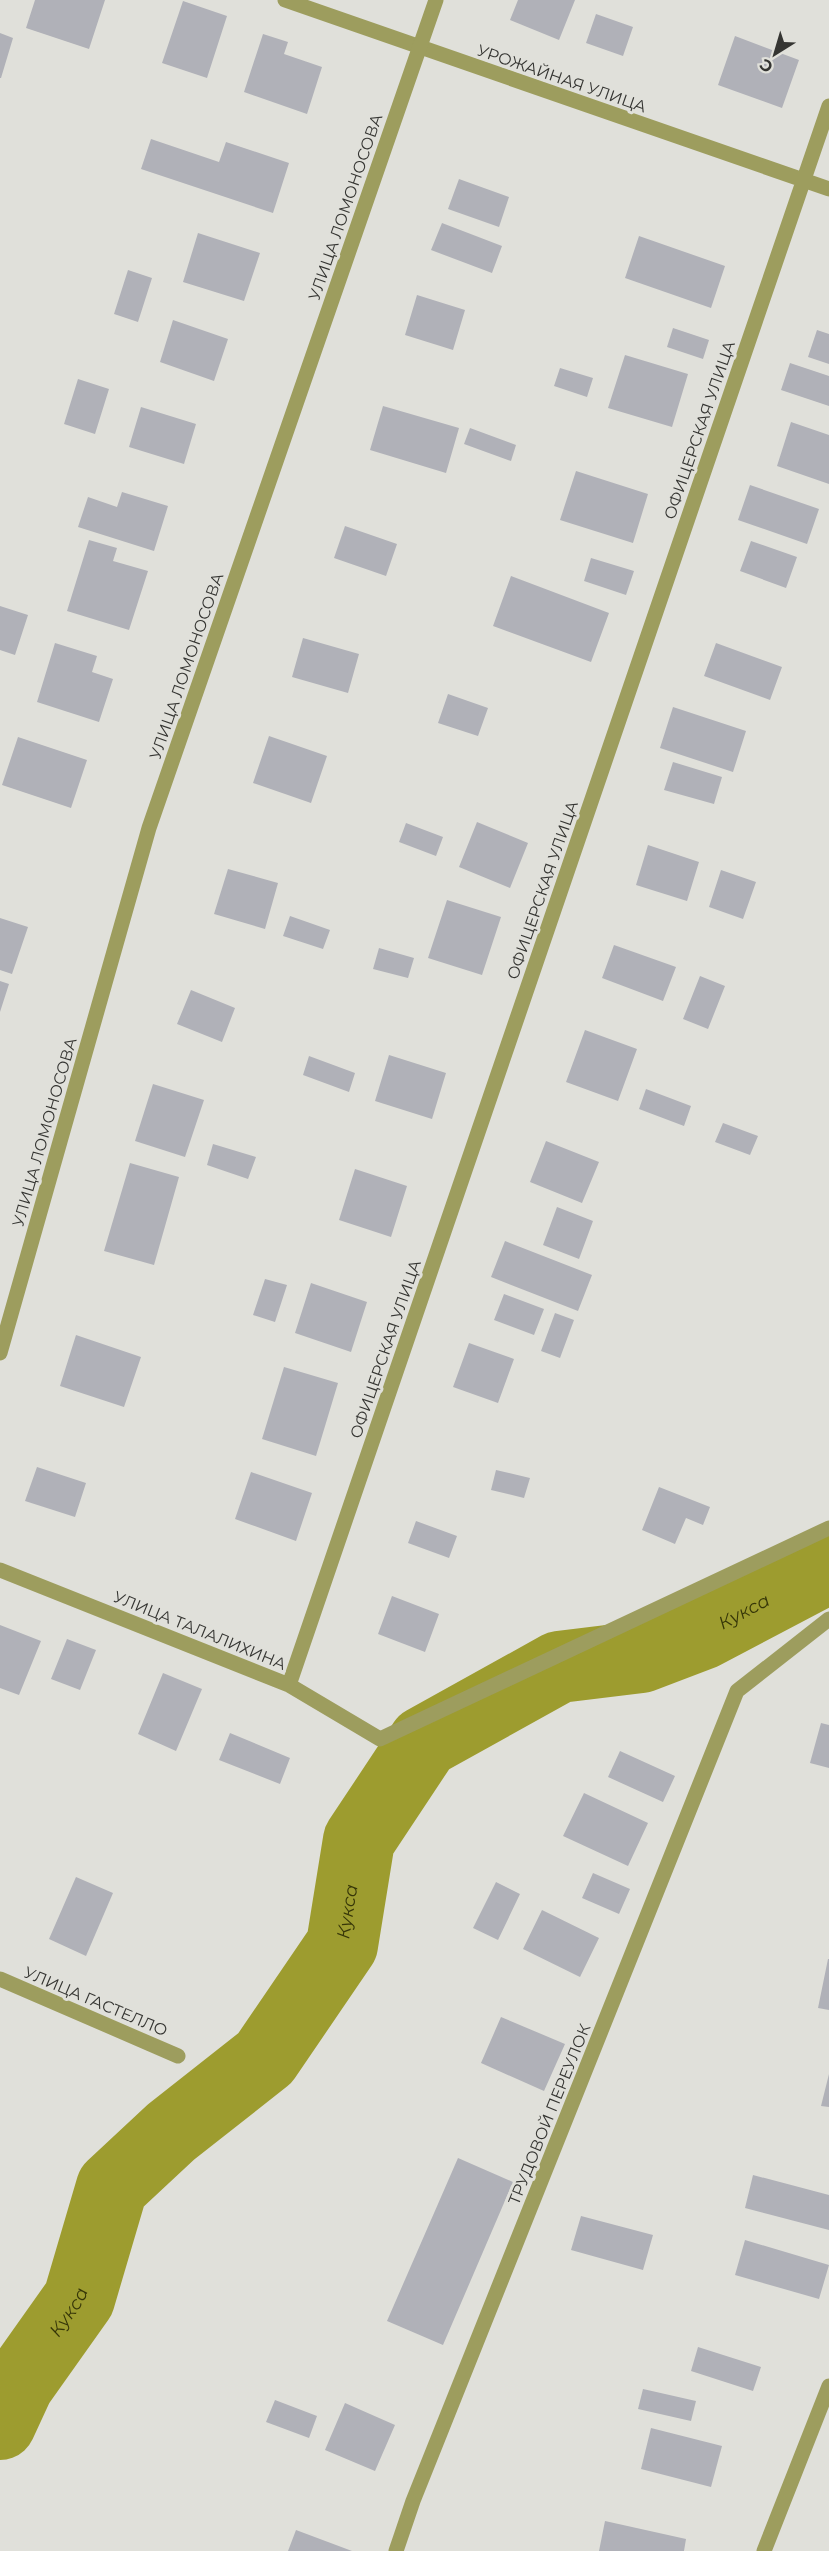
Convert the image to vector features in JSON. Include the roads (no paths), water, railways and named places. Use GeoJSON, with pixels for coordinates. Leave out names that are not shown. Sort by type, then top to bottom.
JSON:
{"type":"FeatureCollection","features":[{"type":"Feature","properties":{"kind":"street","name":"УРОЖАЙНАЯ УЛИЦА"},"geometry":{"type":"LineString","coordinates":[[285,0],[829,189]]}},
{"type":"Feature","properties":{"kind":"street","name":"УЛИЦА ЛОМОНОСОВА"},"geometry":{"type":"LineString","coordinates":[[0,1353],[149,828],[436,0]]}},
{"type":"Feature","properties":{"kind":"street","name":"ОФИЦЕРСКАЯ УЛИЦА"},"geometry":{"type":"LineString","coordinates":[[289,1685],[829,106]]}},
{"type":"Feature","properties":{"kind":"street","name":"УЛИЦА ТАЛАЛИХИНА"},"geometry":{"type":"LineString","coordinates":[[0,1570],[289,1685],[380,1738],[829,1528]]}},
{"type":"Feature","properties":{"kind":"street","name":"ТРУДОВОЙ ПЕРЕУЛОК"},"geometry":{"type":"LineString","coordinates":[[396,2551],[413,2500],[737,1691],[829,1620]]}},
{"type":"Feature","properties":{"kind":"street","name":"УЛИЦА ГАСТЕЛЛО"},"geometry":{"type":"LineString","coordinates":[[0,1979],[178,2056]]}},
{"type":"Feature","properties":{"kind":"street"},"geometry":{"type":"LineString","coordinates":[[764,2551],[829,2386]]}},
{"type":"Feature","properties":{"kind":"waterway","name":"Кукса"},"geometry":{"type":"LineString","coordinates":[[0,2424],[18,2385],[79,2299],[112,2187],[171,2132],[265,2058],[342,1945],[359,1840],[424,1742],[559,1667],[641,1657],[704,1633],[829,1567]]}}]}
